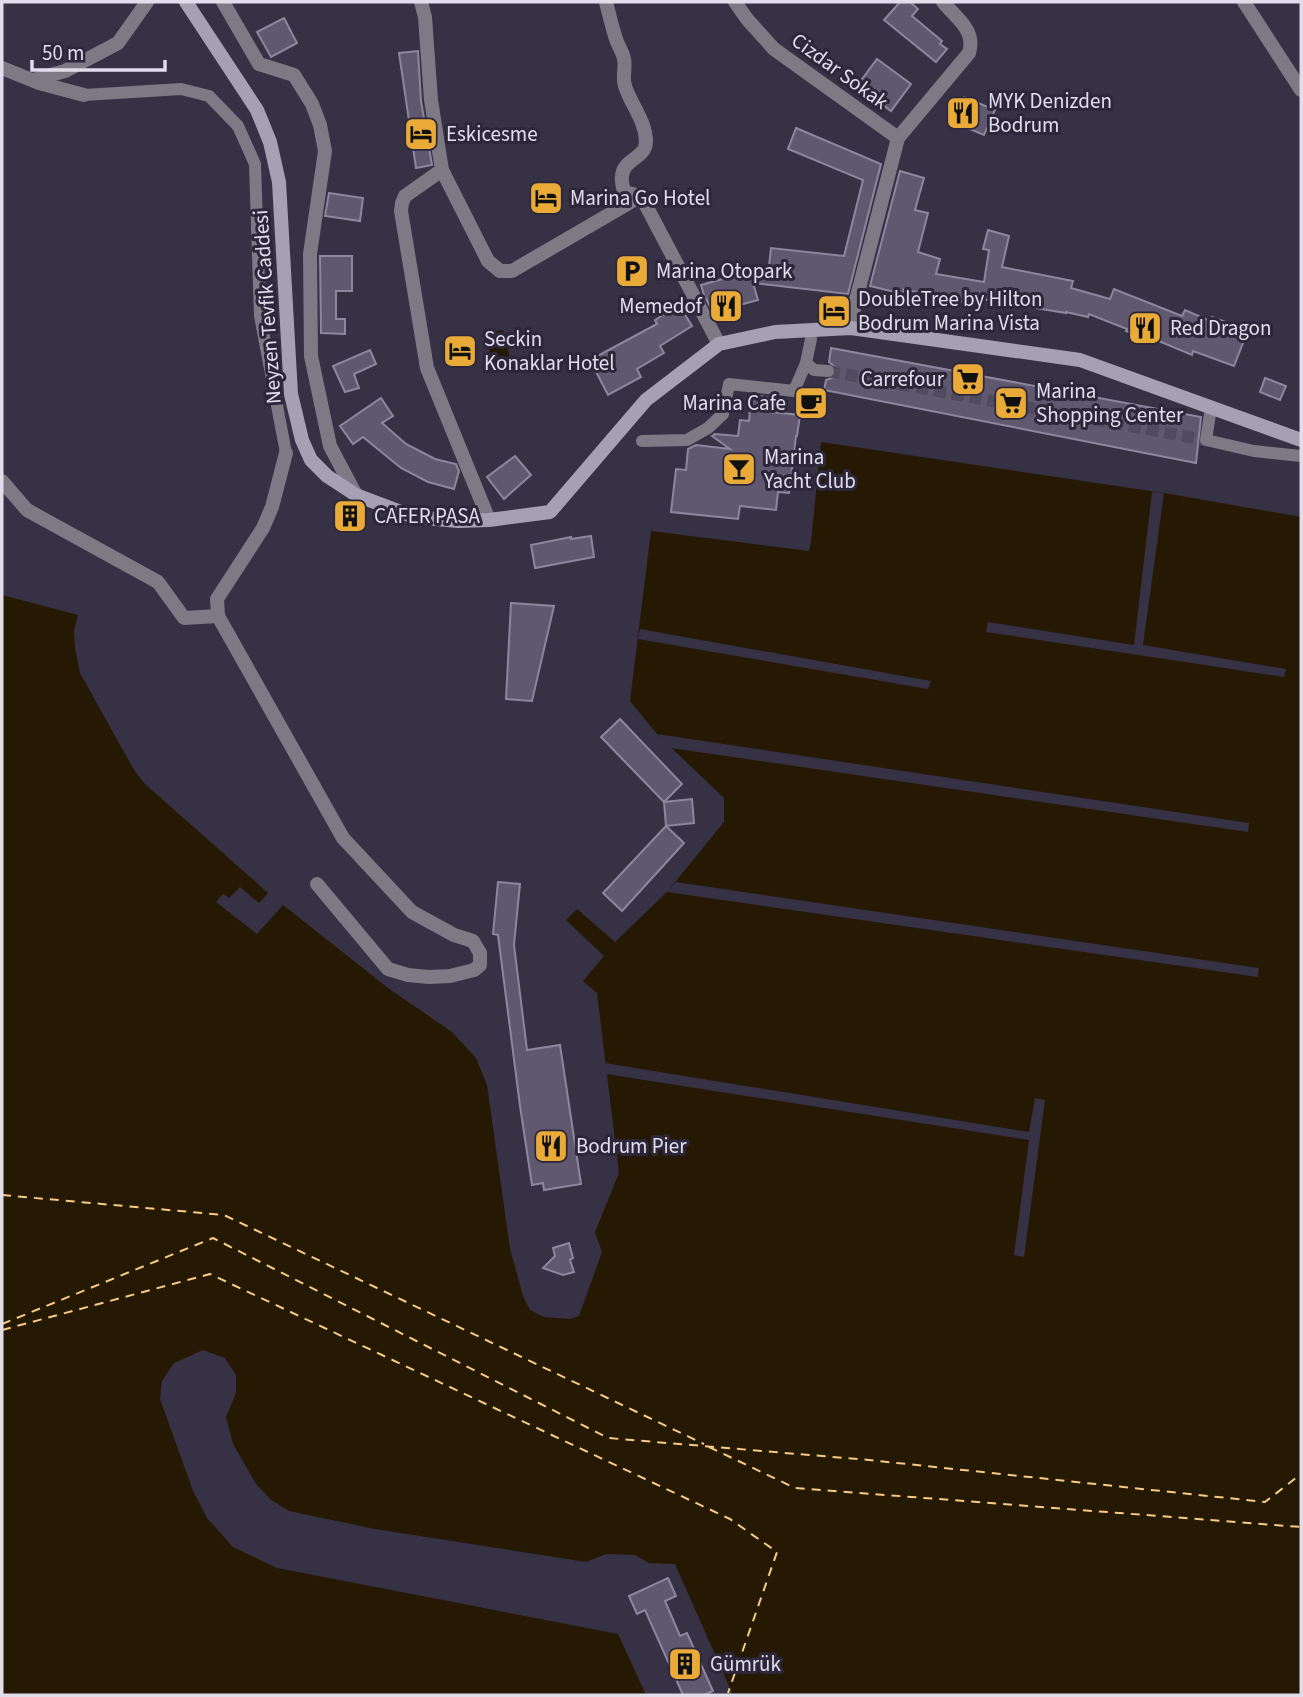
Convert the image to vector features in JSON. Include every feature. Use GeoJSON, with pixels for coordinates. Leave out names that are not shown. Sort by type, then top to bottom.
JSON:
{"type":"FeatureCollection","features":[{"type":"Feature","properties":{"kind":"main road","name":"Neyzen Tevfik Caddesi"},"geometry":{"type":"LineString","coordinates":[[186,2],[257,110],[270,142],[279,182],[291,394],[302,440],[319,468],[356,495],[414,517],[458,521],[550,512],[646,400],[719,344],[775,332],[851,328],[1080,360],[1301,440]]}},
{"type":"Feature","properties":{"kind":"street"},"geometry":{"type":"LineString","coordinates":[[33,80],[65,71],[118,43],[147,2]]}},
{"type":"Feature","properties":{"kind":"street"},"geometry":{"type":"LineString","coordinates":[[223,2],[259,64],[294,75],[312,104],[320,125],[325,151],[310,254],[311,356],[330,446],[356,495]]}},
{"type":"Feature","properties":{"kind":"street"},"geometry":{"type":"LineString","coordinates":[[421,2],[425,17],[431,100],[442,170],[488,261],[500,271],[512,271],[641,196]]}},
{"type":"Feature","properties":{"kind":"street"},"geometry":{"type":"LineString","coordinates":[[606,2],[625,63],[623,76],[626,89],[642,122],[646,140],[641,153],[623,169],[621,177],[624,192],[641,196],[719,344]]}},
{"type":"Feature","properties":{"kind":"street","name":"Cizdar Sokak"},"geometry":{"type":"LineString","coordinates":[[735,2],[774,49],[898,138]]}},
{"type":"Feature","properties":{"kind":"street"},"geometry":{"type":"LineString","coordinates":[[851,328],[853,308],[898,138],[969,53],[972,44],[970,33],[943,2]]}},
{"type":"Feature","properties":{"kind":"street"},"geometry":{"type":"LineString","coordinates":[[1244,2],[1301,90]]}},
{"type":"Feature","properties":{"kind":"street"},"geometry":{"type":"LineString","coordinates":[[2,68],[84,95],[181,89],[209,96],[238,127],[255,164],[260,316],[286,453],[272,507],[263,528],[217,599],[218,616],[343,838],[412,912],[454,935],[472,941],[480,954],[480,965],[474,970],[450,976],[408,975],[388,970],[317,884]]}},
{"type":"Feature","properties":{"kind":"street"},"geometry":{"type":"LineString","coordinates":[[442,170],[405,196],[401,211],[427,368],[489,520]]}},
{"type":"Feature","properties":{"kind":"street"},"geometry":{"type":"LineString","coordinates":[[642,441],[687,440],[708,428],[723,414],[729,384],[794,391],[806,363],[811,338]]}},
{"type":"Feature","properties":{"kind":"street"},"geometry":{"type":"LineString","coordinates":[[806,363],[814,370],[828,371]]}},
{"type":"Feature","properties":{"kind":"street"},"geometry":{"type":"LineString","coordinates":[[1210,414],[1206,440],[1255,451],[1301,456]]}},
{"type":"Feature","properties":{"kind":"street"},"geometry":{"type":"LineString","coordinates":[[2,481],[27,510],[158,582],[184,618],[218,616]]}},
{"type":"Feature","properties":{"kind":"shaded area"},"geometry":{"type":"Polygon","coordinates":[[[503,330],[512,367],[505,370],[493,367],[485,333],[503,330]]]}},
{"type":"Feature","properties":{"kind":"shaded area"},"geometry":{"type":"Polygon","coordinates":[[[821,442],[1164,493],[1301,517],[1301,1695],[733,1695],[675,1564],[649,1563],[635,1555],[606,1554],[586,1562],[375,1529],[289,1511],[271,1500],[256,1484],[233,1444],[226,1417],[236,1393],[236,1375],[225,1358],[203,1350],[174,1363],[162,1381],[160,1399],[193,1491],[207,1518],[233,1547],[277,1568],[618,1634],[646,1695],[2,1695],[2,595],[78,615],[74,631],[80,673],[134,770],[145,784],[268,893],[259,903],[240,887],[229,898],[223,894],[216,902],[257,934],[283,905],[388,988],[452,1032],[476,1058],[487,1085],[510,1249],[523,1296],[530,1310],[544,1317],[570,1319],[579,1316],[602,1252],[595,1232],[619,1173],[597,993],[583,981],[604,956],[566,920],[577,909],[615,942],[667,892],[724,822],[724,798],[657,734],[630,701],[651,531],[809,551],[821,442]]]}},
{"type":"Feature","properties":{"kind":"pier"},"geometry":{"type":"Polygon","coordinates":[[[1152,492],[1164,493],[1143,645],[1286,669],[1284,677],[986,632],[988,622],[1134,645],[1152,492]]]}},
{"type":"Feature","properties":{"kind":"pier"},"geometry":{"type":"Polygon","coordinates":[[[640,629],[931,681],[928,689],[638,639],[640,629]]]}},
{"type":"Feature","properties":{"kind":"pier"},"geometry":{"type":"Polygon","coordinates":[[[657,734],[1249,823],[1248,832],[671,748],[657,734]]]}},
{"type":"Feature","properties":{"kind":"pier"},"geometry":{"type":"Polygon","coordinates":[[[676,882],[1259,968],[1258,977],[667,892],[676,882]]]}},
{"type":"Feature","properties":{"kind":"pier"},"geometry":{"type":"Polygon","coordinates":[[[605,1063],[1029,1132],[1035,1098],[1045,1100],[1024,1257],[1014,1255],[1029,1140],[606,1074],[605,1063]]]}},
{"type":"Feature","properties":{"kind":"building"},"geometry":{"type":"Polygon","coordinates":[[[900,2],[910,2],[918,9],[912,16],[942,41],[940,44],[947,49],[936,62],[884,20],[900,2]]]}},
{"type":"Feature","properties":{"kind":"building"},"geometry":{"type":"Polygon","coordinates":[[[284,18],[297,43],[271,57],[257,32],[284,18]]]}},
{"type":"Feature","properties":{"kind":"building"},"geometry":{"type":"Polygon","coordinates":[[[418,51],[421,101],[432,165],[416,168],[399,53],[418,51]]]}},
{"type":"Feature","properties":{"kind":"building"},"geometry":{"type":"Polygon","coordinates":[[[877,59],[911,84],[891,111],[857,86],[877,59]]]}},
{"type":"Feature","properties":{"kind":"building"},"geometry":{"type":"Polygon","coordinates":[[[964,97],[995,110],[984,135],[953,122],[964,97]]]}},
{"type":"Feature","properties":{"kind":"building"},"geometry":{"type":"Polygon","coordinates":[[[796,128],[881,164],[848,294],[753,283],[758,300],[713,312],[701,285],[769,266],[771,248],[844,256],[863,180],[788,149],[796,128]]]}},
{"type":"Feature","properties":{"kind":"building"},"geometry":{"type":"Polygon","coordinates":[[[900,171],[924,178],[915,210],[928,213],[918,252],[940,259],[936,274],[984,282],[989,250],[983,249],[988,230],[1009,236],[1002,267],[1073,281],[1071,288],[1110,299],[1114,289],[1182,316],[1185,310],[1210,321],[1212,317],[1248,330],[1234,366],[1193,351],[1192,355],[1154,339],[1152,342],[1089,314],[1088,317],[976,298],[975,304],[904,289],[903,294],[870,286],[900,171]]]}},
{"type":"Feature","properties":{"kind":"building"},"geometry":{"type":"Polygon","coordinates":[[[329,193],[363,198],[360,221],[325,216],[329,193]]]}},
{"type":"Feature","properties":{"kind":"building"},"geometry":{"type":"Polygon","coordinates":[[[320,256],[352,256],[352,291],[336,291],[336,319],[345,319],[345,334],[321,333],[320,256]]]}},
{"type":"Feature","properties":{"kind":"building"},"geometry":{"type":"Polygon","coordinates":[[[679,305],[692,326],[660,346],[664,353],[637,369],[641,377],[608,395],[590,360],[657,324],[655,320],[679,305]]]}},
{"type":"Feature","properties":{"kind":"building","name":"Marina Shopping Center"},"geometry":{"type":"Polygon","coordinates":[[[831,348],[1201,417],[1196,463],[824,390],[826,380],[837,372],[829,362],[831,348]]]}},
{"type":"Feature","properties":{"kind":"building"},"geometry":{"type":"Polygon","coordinates":[[[370,350],[376,364],[354,374],[359,388],[345,392],[333,366],[370,350]]]}},
{"type":"Feature","properties":{"kind":"building"},"geometry":{"type":"Polygon","coordinates":[[[1265,378],[1286,386],[1280,400],[1260,392],[1265,378]]]}},
{"type":"Feature","properties":{"kind":"building","name":"Marina Yacht Club"},"geometry":{"type":"Polygon","coordinates":[[[751,395],[773,398],[771,412],[800,415],[789,493],[778,492],[776,510],[740,506],[738,519],[671,512],[676,469],[686,470],[688,449],[696,445],[730,449],[712,436],[738,436],[740,420],[749,421],[751,395]]]}},
{"type":"Feature","properties":{"kind":"building"},"geometry":{"type":"Polygon","coordinates":[[[381,398],[393,416],[382,423],[406,444],[435,459],[456,464],[459,471],[454,489],[428,482],[401,468],[363,437],[353,444],[340,426],[381,398]]]}},
{"type":"Feature","properties":{"kind":"building"},"geometry":{"type":"Polygon","coordinates":[[[515,456],[531,475],[504,499],[487,477],[515,456]]]}},
{"type":"Feature","properties":{"kind":"building","name":"CAFER PASA"},"geometry":{"type":"Polygon","coordinates":[[[348,501],[361,507],[363,514],[360,523],[353,528],[341,525],[337,518],[339,506],[348,501]]]}},
{"type":"Feature","properties":{"kind":"building"},"geometry":{"type":"Polygon","coordinates":[[[591,536],[594,557],[535,568],[531,545],[591,536]]]}},
{"type":"Feature","properties":{"kind":"building"},"geometry":{"type":"Polygon","coordinates":[[[511,603],[554,606],[532,701],[506,699],[511,603]]]}},
{"type":"Feature","properties":{"kind":"building"},"geometry":{"type":"Polygon","coordinates":[[[620,719],[682,784],[664,802],[601,737],[620,719]]]}},
{"type":"Feature","properties":{"kind":"building"},"geometry":{"type":"Polygon","coordinates":[[[692,799],[694,823],[666,826],[664,802],[692,799]]]}},
{"type":"Feature","properties":{"kind":"building"},"geometry":{"type":"Polygon","coordinates":[[[666,826],[684,843],[622,911],[603,893],[666,826]]]}},
{"type":"Feature","properties":{"kind":"building"},"geometry":{"type":"Polygon","coordinates":[[[498,882],[520,884],[514,945],[527,1050],[560,1045],[581,1184],[544,1190],[543,1183],[532,1185],[498,935],[493,934],[498,882]]]}},
{"type":"Feature","properties":{"kind":"building"},"geometry":{"type":"Polygon","coordinates":[[[569,1243],[574,1272],[563,1275],[543,1268],[555,1256],[553,1248],[569,1243]]]}},
{"type":"Feature","properties":{"kind":"building","name":"Gümrük"},"geometry":{"type":"Polygon","coordinates":[[[668,1578],[676,1596],[665,1601],[680,1636],[687,1633],[713,1691],[704,1695],[683,1695],[645,1610],[637,1614],[629,1596],[668,1578]]]}},
{"type":"Feature","properties":{"kind":"ferry route"},"geometry":{"type":"LineString","coordinates":[[2,1195],[224,1215],[704,1444]]}},
{"type":"Feature","properties":{"kind":"ferry route"},"geometry":{"type":"LineString","coordinates":[[2,1324],[213,1238],[608,1438],[869,1460],[1265,1502],[1301,1474]]}},
{"type":"Feature","properties":{"kind":"ferry route"},"geometry":{"type":"LineString","coordinates":[[2,1330],[210,1274],[730,1519],[777,1552],[728,1693]]}},
{"type":"Feature","properties":{"kind":"ferry route"},"geometry":{"type":"LineString","coordinates":[[709,1447],[795,1488],[1301,1527]]}},
{"type":"Feature","properties":{"kind":"tunnel"},"geometry":{"type":"LineString","coordinates":[[828,371],[1206,440]]}},
{"type":"Feature","properties":{"kind":"place","name":"MYK Denizden Bodrum"},"geometry":{"type":"Point","coordinates":[963,113]}},
{"type":"Feature","properties":{"kind":"place","name":"Eskicesme"},"geometry":{"type":"Point","coordinates":[421,134]}},
{"type":"Feature","properties":{"kind":"place","name":"Marina Go Hotel"},"geometry":{"type":"Point","coordinates":[546,198]}},
{"type":"Feature","properties":{"kind":"place","name":"Marina Otopark"},"geometry":{"type":"Point","coordinates":[632,271]}},
{"type":"Feature","properties":{"kind":"place","name":"Memedof"},"geometry":{"type":"Point","coordinates":[726,306]}},
{"type":"Feature","properties":{"kind":"place","name":"DoubleTree by Hilton Bodrum Marina Vista"},"geometry":{"type":"Point","coordinates":[834,311]}},
{"type":"Feature","properties":{"kind":"place","name":"Red Dragon"},"geometry":{"type":"Point","coordinates":[1145,328]}},
{"type":"Feature","properties":{"kind":"place","name":"Seckin Konaklar Hotel"},"geometry":{"type":"Point","coordinates":[460,351]}},
{"type":"Feature","properties":{"kind":"place","name":"Carrefour"},"geometry":{"type":"Point","coordinates":[968,379]}},
{"type":"Feature","properties":{"kind":"place","name":"Marina Cafe"},"geometry":{"type":"Point","coordinates":[811,403]}},
{"type":"Feature","properties":{"kind":"place","name":"Marina Shopping Center"},"geometry":{"type":"Point","coordinates":[1011,403]}},
{"type":"Feature","properties":{"kind":"place","name":"Marina Yacht Club"},"geometry":{"type":"Point","coordinates":[739,469]}},
{"type":"Feature","properties":{"kind":"place","name":"CAFER PASA"},"geometry":{"type":"Point","coordinates":[350,516]}},
{"type":"Feature","properties":{"kind":"place","name":"Bodrum Pier"},"geometry":{"type":"Point","coordinates":[551,1146]}},
{"type":"Feature","properties":{"kind":"place","name":"Gümrük"},"geometry":{"type":"Point","coordinates":[685,1664]}}]}
